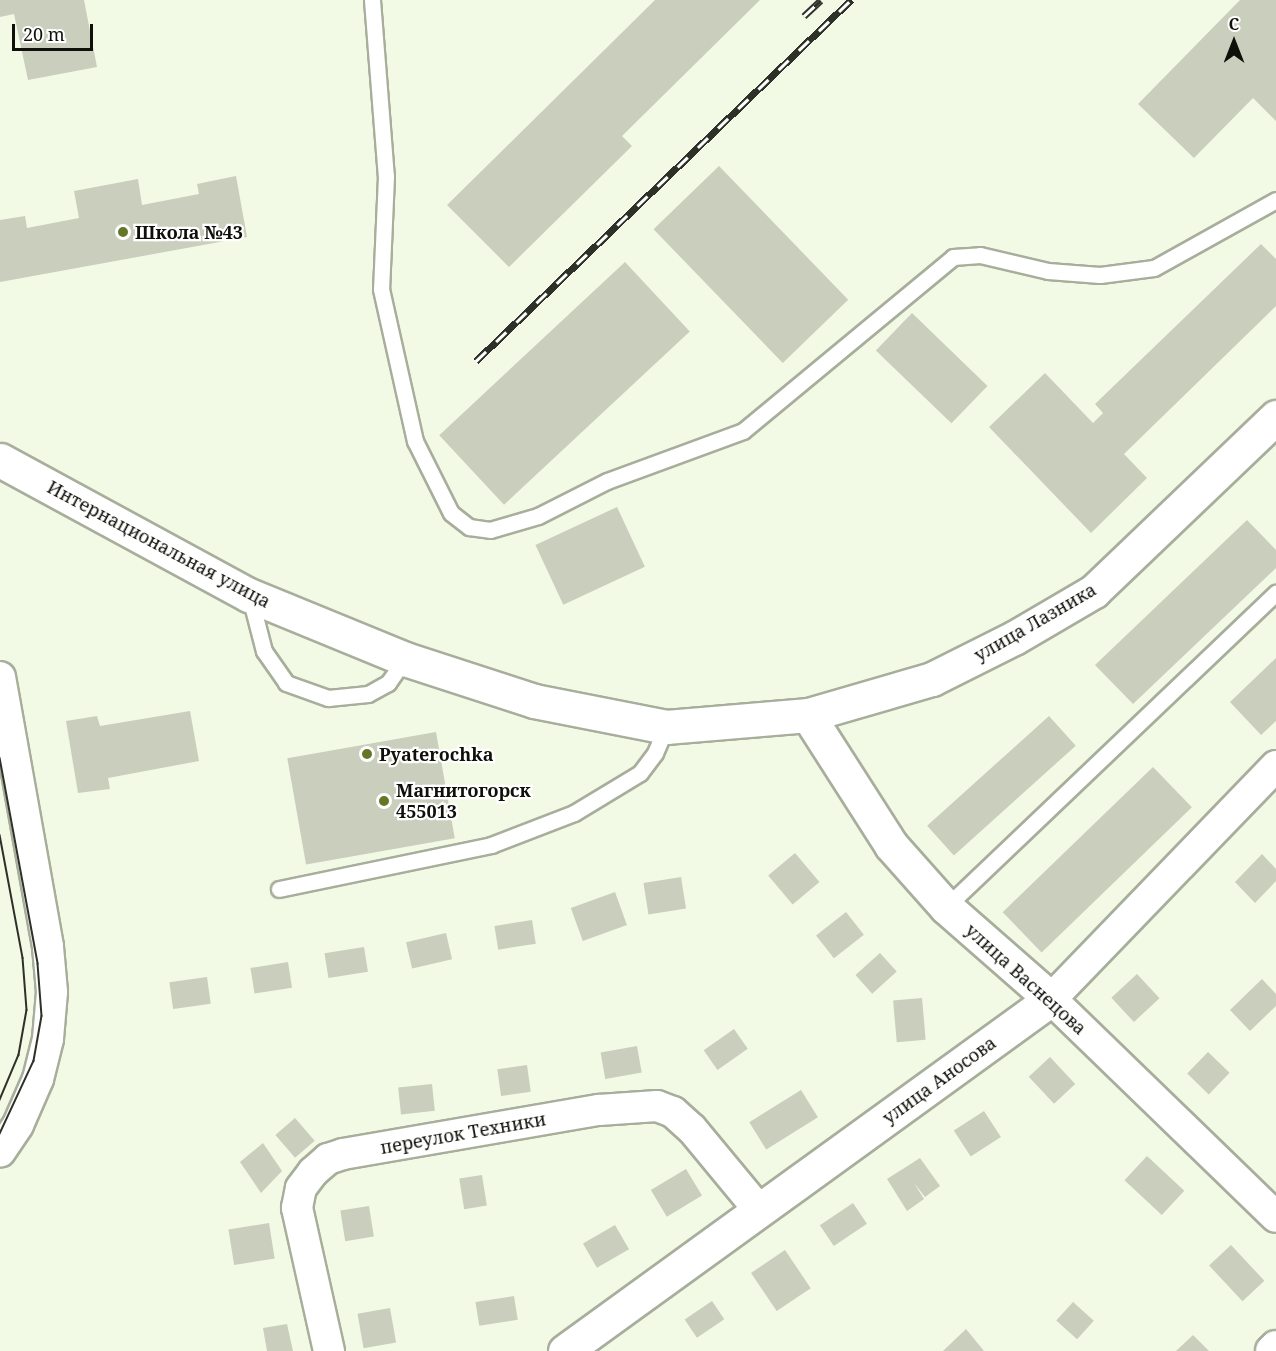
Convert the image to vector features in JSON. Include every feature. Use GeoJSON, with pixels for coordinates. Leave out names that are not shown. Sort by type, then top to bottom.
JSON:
{"type":"FeatureCollection","features":[{"type":"Feature","properties":{"kind":"street","name":"улица Лазника"},"geometry":{"type":"LineString","coordinates":[[808,715],[932,679],[1014,638],[1094,591],[1276,417]]}},
{"type":"Feature","properties":{"kind":"street","name":"Интернациональная улица"},"geometry":{"type":"LineString","coordinates":[[0,460],[249,595],[405,659],[534,701],[666,727],[808,715]]}},
{"type":"Feature","properties":{"kind":"street"},"geometry":{"type":"LineString","coordinates":[[0,677],[48,947],[52,992],[48,1040],[38,1079],[18,1125],[0,1152]]}},
{"type":"Feature","properties":{"kind":"street","name":"улица Васнецова"},"geometry":{"type":"LineString","coordinates":[[808,715],[891,845],[946,907],[1051,999],[1276,1217]]}},
{"type":"Feature","properties":{"kind":"street","name":"улица Аносова"},"geometry":{"type":"LineString","coordinates":[[565,1351],[1051,999],[1276,766]]}},
{"type":"Feature","properties":{"kind":"street","name":"переулок Техники"},"geometry":{"type":"LineString","coordinates":[[329,1351],[297,1208],[301,1188],[313,1172],[328,1159],[343,1154],[599,1110],[657,1106],[674,1112],[692,1129],[759,1210]]}},
{"type":"Feature","properties":{"kind":"street"},"geometry":{"type":"LineString","coordinates":[[1271,1351],[1276,1346]]}},
{"type":"Feature","properties":{"kind":"lane"},"geometry":{"type":"LineString","coordinates":[[372,0],[386,176],[381,289],[415,441],[451,513],[469,527],[490,530],[538,516],[607,481],[743,431],[953,257],[980,255],[1048,271],[1100,275],[1154,268],[1276,200]]}},
{"type":"Feature","properties":{"kind":"lane"},"geometry":{"type":"LineString","coordinates":[[946,907],[1276,594]]}},
{"type":"Feature","properties":{"kind":"lane"},"geometry":{"type":"LineString","coordinates":[[249,595],[264,651],[286,683],[328,698],[368,694],[388,683],[405,659]]}},
{"type":"Feature","properties":{"kind":"lane"},"geometry":{"type":"LineString","coordinates":[[279,889],[491,845],[574,813],[640,772],[655,753],[666,727]]}},
{"type":"Feature","properties":{"kind":"building"},"geometry":{"type":"Polygon","coordinates":[[[0,0],[84,0],[97,67],[28,80],[14,14],[0,17],[0,0]]]}},
{"type":"Feature","properties":{"kind":"building"},"geometry":{"type":"Polygon","coordinates":[[[655,0],[760,0],[622,136],[632,146],[509,267],[447,205],[655,0]]]}},
{"type":"Feature","properties":{"kind":"building"},"geometry":{"type":"Polygon","coordinates":[[[1240,0],[1276,0],[1276,121],[1253,98],[1194,158],[1138,104],[1240,0]]]}},
{"type":"Feature","properties":{"kind":"building"},"geometry":{"type":"Polygon","coordinates":[[[719,166],[848,300],[783,363],[654,229],[719,166]]]}},
{"type":"Feature","properties":{"kind":"building","name":"Школа №43"},"geometry":{"type":"Polygon","coordinates":[[[236,176],[247,237],[0,282],[0,220],[25,216],[27,228],[79,218],[74,191],[138,179],[142,205],[199,194],[197,184],[236,176]]]}},
{"type":"Feature","properties":{"kind":"building"},"geometry":{"type":"Polygon","coordinates":[[[1261,244],[1276,259],[1276,306],[1124,454],[1147,478],[1091,533],[989,427],[1045,373],[1093,423],[1103,413],[1095,404],[1261,244]]]}},
{"type":"Feature","properties":{"kind":"building"},"geometry":{"type":"Polygon","coordinates":[[[625,262],[690,331],[504,505],[439,435],[625,262]]]}},
{"type":"Feature","properties":{"kind":"building"},"geometry":{"type":"Polygon","coordinates":[[[912,313],[988,386],[951,423],[876,350],[912,313]]]}},
{"type":"Feature","properties":{"kind":"building"},"geometry":{"type":"Polygon","coordinates":[[[617,507],[645,567],[563,605],[535,545],[617,507]]]}},
{"type":"Feature","properties":{"kind":"building"},"geometry":{"type":"Polygon","coordinates":[[[1247,520],[1276,550],[1276,568],[1133,704],[1095,665],[1247,520]]]}},
{"type":"Feature","properties":{"kind":"building"},"geometry":{"type":"Polygon","coordinates":[[[1276,658],[1276,721],[1261,735],[1230,702],[1276,658]]]}},
{"type":"Feature","properties":{"kind":"building"},"geometry":{"type":"Polygon","coordinates":[[[190,711],[199,761],[108,778],[110,789],[78,793],[66,721],[97,716],[100,726],[190,711]]]}},
{"type":"Feature","properties":{"kind":"building"},"geometry":{"type":"Polygon","coordinates":[[[1049,716],[1076,746],[954,855],[927,826],[1049,716]]]}},
{"type":"Feature","properties":{"kind":"building"},"geometry":{"type":"Polygon","coordinates":[[[436,732],[455,838],[306,865],[287,758],[436,732]]]}},
{"type":"Feature","properties":{"kind":"building"},"geometry":{"type":"Polygon","coordinates":[[[1153,767],[1192,807],[1042,952],[1003,912],[1153,767]]]}},
{"type":"Feature","properties":{"kind":"building"},"geometry":{"type":"Polygon","coordinates":[[[795,853],[819,882],[793,905],[768,875],[795,853]]]}},
{"type":"Feature","properties":{"kind":"building"},"geometry":{"type":"Polygon","coordinates":[[[1262,854],[1276,869],[1276,881],[1255,903],[1235,882],[1262,854]]]}},
{"type":"Feature","properties":{"kind":"building"},"geometry":{"type":"Polygon","coordinates":[[[681,877],[686,909],[648,915],[643,883],[681,877]]]}},
{"type":"Feature","properties":{"kind":"building"},"geometry":{"type":"Polygon","coordinates":[[[615,892],[627,925],[583,941],[571,908],[615,892]]]}},
{"type":"Feature","properties":{"kind":"building"},"geometry":{"type":"Polygon","coordinates":[[[846,912],[864,935],[834,958],[816,935],[846,912]]]}},
{"type":"Feature","properties":{"kind":"building"},"geometry":{"type":"Polygon","coordinates":[[[532,920],[536,944],[498,950],[494,926],[532,920]]]}},
{"type":"Feature","properties":{"kind":"building"},"geometry":{"type":"Polygon","coordinates":[[[446,933],[452,959],[412,969],[406,942],[446,933]]]}},
{"type":"Feature","properties":{"kind":"building"},"geometry":{"type":"Polygon","coordinates":[[[364,947],[368,972],[328,978],[324,953],[364,947]]]}},
{"type":"Feature","properties":{"kind":"building"},"geometry":{"type":"Polygon","coordinates":[[[880,953],[897,972],[872,994],[855,975],[880,953]]]}},
{"type":"Feature","properties":{"kind":"building"},"geometry":{"type":"Polygon","coordinates":[[[288,962],[292,988],[255,994],[250,968],[288,962]]]}},
{"type":"Feature","properties":{"kind":"building"},"geometry":{"type":"Polygon","coordinates":[[[1137,974],[1160,998],[1134,1022],[1111,998],[1137,974]]]}},
{"type":"Feature","properties":{"kind":"building"},"geometry":{"type":"Polygon","coordinates":[[[207,977],[211,1004],[173,1009],[169,982],[207,977]]]}},
{"type":"Feature","properties":{"kind":"building"},"geometry":{"type":"Polygon","coordinates":[[[1262,979],[1276,994],[1276,1006],[1250,1031],[1230,1010],[1262,979]]]}},
{"type":"Feature","properties":{"kind":"building"},"geometry":{"type":"Polygon","coordinates":[[[922,998],[926,1040],[897,1042],[893,1001],[922,998]]]}},
{"type":"Feature","properties":{"kind":"building"},"geometry":{"type":"Polygon","coordinates":[[[734,1029],[748,1049],[717,1070],[704,1050],[734,1029]]]}},
{"type":"Feature","properties":{"kind":"building"},"geometry":{"type":"Polygon","coordinates":[[[637,1046],[642,1073],[605,1079],[601,1052],[637,1046]]]}},
{"type":"Feature","properties":{"kind":"building"},"geometry":{"type":"Polygon","coordinates":[[[1208,1052],[1230,1073],[1209,1094],[1187,1074],[1208,1052]]]}},
{"type":"Feature","properties":{"kind":"building"},"geometry":{"type":"Polygon","coordinates":[[[1050,1057],[1075,1084],[1054,1104],[1029,1077],[1050,1057]]]}},
{"type":"Feature","properties":{"kind":"building"},"geometry":{"type":"Polygon","coordinates":[[[527,1065],[531,1092],[501,1096],[497,1069],[527,1065]]]}},
{"type":"Feature","properties":{"kind":"building"},"geometry":{"type":"Polygon","coordinates":[[[432,1084],[435,1111],[401,1114],[398,1088],[432,1084]]]}},
{"type":"Feature","properties":{"kind":"building"},"geometry":{"type":"Polygon","coordinates":[[[801,1090],[818,1117],[766,1149],[749,1122],[801,1090]]]}},
{"type":"Feature","properties":{"kind":"building"},"geometry":{"type":"Polygon","coordinates":[[[984,1111],[1001,1137],[971,1157],[954,1131],[984,1111]]]}},
{"type":"Feature","properties":{"kind":"building"},"geometry":{"type":"Polygon","coordinates":[[[295,1118],[315,1141],[295,1158],[275,1135],[295,1118]]]}},
{"type":"Feature","properties":{"kind":"building"},"geometry":{"type":"Polygon","coordinates":[[[263,1143],[282,1171],[261,1193],[240,1162],[263,1143]]]}},
{"type":"Feature","properties":{"kind":"building"},"geometry":{"type":"Polygon","coordinates":[[[1147,1156],[1184,1191],[1162,1215],[1124,1180],[1147,1156]]]}},
{"type":"Feature","properties":{"kind":"building"},"geometry":{"type":"Polygon","coordinates":[[[920,1158],[940,1186],[925,1197],[914,1183],[924,1199],[907,1211],[887,1179],[920,1158]]]}},
{"type":"Feature","properties":{"kind":"building"},"geometry":{"type":"Polygon","coordinates":[[[686,1169],[702,1196],[667,1217],[651,1190],[686,1169]]]}},
{"type":"Feature","properties":{"kind":"building"},"geometry":{"type":"Polygon","coordinates":[[[482,1175],[487,1206],[464,1209],[459,1179],[482,1175]]]}},
{"type":"Feature","properties":{"kind":"building"},"geometry":{"type":"Polygon","coordinates":[[[853,1203],[867,1224],[834,1246],[820,1225],[853,1203]]]}},
{"type":"Feature","properties":{"kind":"building"},"geometry":{"type":"Polygon","coordinates":[[[369,1206],[374,1237],[345,1241],[340,1211],[369,1206]]]}},
{"type":"Feature","properties":{"kind":"building"},"geometry":{"type":"Polygon","coordinates":[[[269,1223],[275,1259],[234,1265],[229,1229],[269,1223]]]}},
{"type":"Feature","properties":{"kind":"building"},"geometry":{"type":"Polygon","coordinates":[[[615,1225],[629,1249],[597,1268],[583,1244],[615,1225]]]}},
{"type":"Feature","properties":{"kind":"building"},"geometry":{"type":"Polygon","coordinates":[[[1231,1245],[1264,1281],[1242,1301],[1209,1265],[1231,1245]]]}},
{"type":"Feature","properties":{"kind":"building"},"geometry":{"type":"Polygon","coordinates":[[[785,1250],[811,1288],[777,1311],[751,1273],[785,1250]]]}},
{"type":"Feature","properties":{"kind":"building"},"geometry":{"type":"Polygon","coordinates":[[[514,1296],[518,1320],[479,1326],[475,1302],[514,1296]]]}},
{"type":"Feature","properties":{"kind":"building"},"geometry":{"type":"Polygon","coordinates":[[[712,1301],[724,1319],[697,1338],[685,1319],[712,1301]]]}},
{"type":"Feature","properties":{"kind":"building"},"geometry":{"type":"Polygon","coordinates":[[[1073,1302],[1094,1321],[1077,1339],[1056,1321],[1073,1302]]]}},
{"type":"Feature","properties":{"kind":"building"},"geometry":{"type":"Polygon","coordinates":[[[390,1308],[396,1342],[364,1348],[358,1314],[390,1308]]]}},
{"type":"Feature","properties":{"kind":"building"},"geometry":{"type":"Polygon","coordinates":[[[287,1324],[293,1351],[267,1351],[263,1328],[287,1324]]]}},
{"type":"Feature","properties":{"kind":"building"},"geometry":{"type":"Polygon","coordinates":[[[966,1329],[984,1351],[943,1351],[966,1329]]]}},
{"type":"Feature","properties":{"kind":"building"},"geometry":{"type":"Polygon","coordinates":[[[1193,1335],[1209,1351],[1176,1351],[1193,1335]]]}},
{"type":"Feature","properties":{"kind":"tram line"},"geometry":{"type":"LineString","coordinates":[[0,758],[38,964],[42,1016],[34,1061],[0,1134]]}},
{"type":"Feature","properties":{"kind":"tram line"},"geometry":{"type":"LineString","coordinates":[[0,835],[23,958],[27,1010],[19,1055],[0,1100]]}},
{"type":"Feature","properties":{"kind":"railway"},"geometry":{"type":"LineString","coordinates":[[804,16],[821,0]]}},
{"type":"Feature","properties":{"kind":"railway"},"geometry":{"type":"LineString","coordinates":[[476,361],[851,0]]}},
{"type":"Feature","properties":{"kind":"place","name":"Школа №43"},"geometry":{"type":"Point","coordinates":[123,232]}},
{"type":"Feature","properties":{"kind":"place","name":"Pyaterochka"},"geometry":{"type":"Point","coordinates":[367,754]}},
{"type":"Feature","properties":{"kind":"place","name":"Магнитогорск 455013"},"geometry":{"type":"Point","coordinates":[384,801]}}]}
